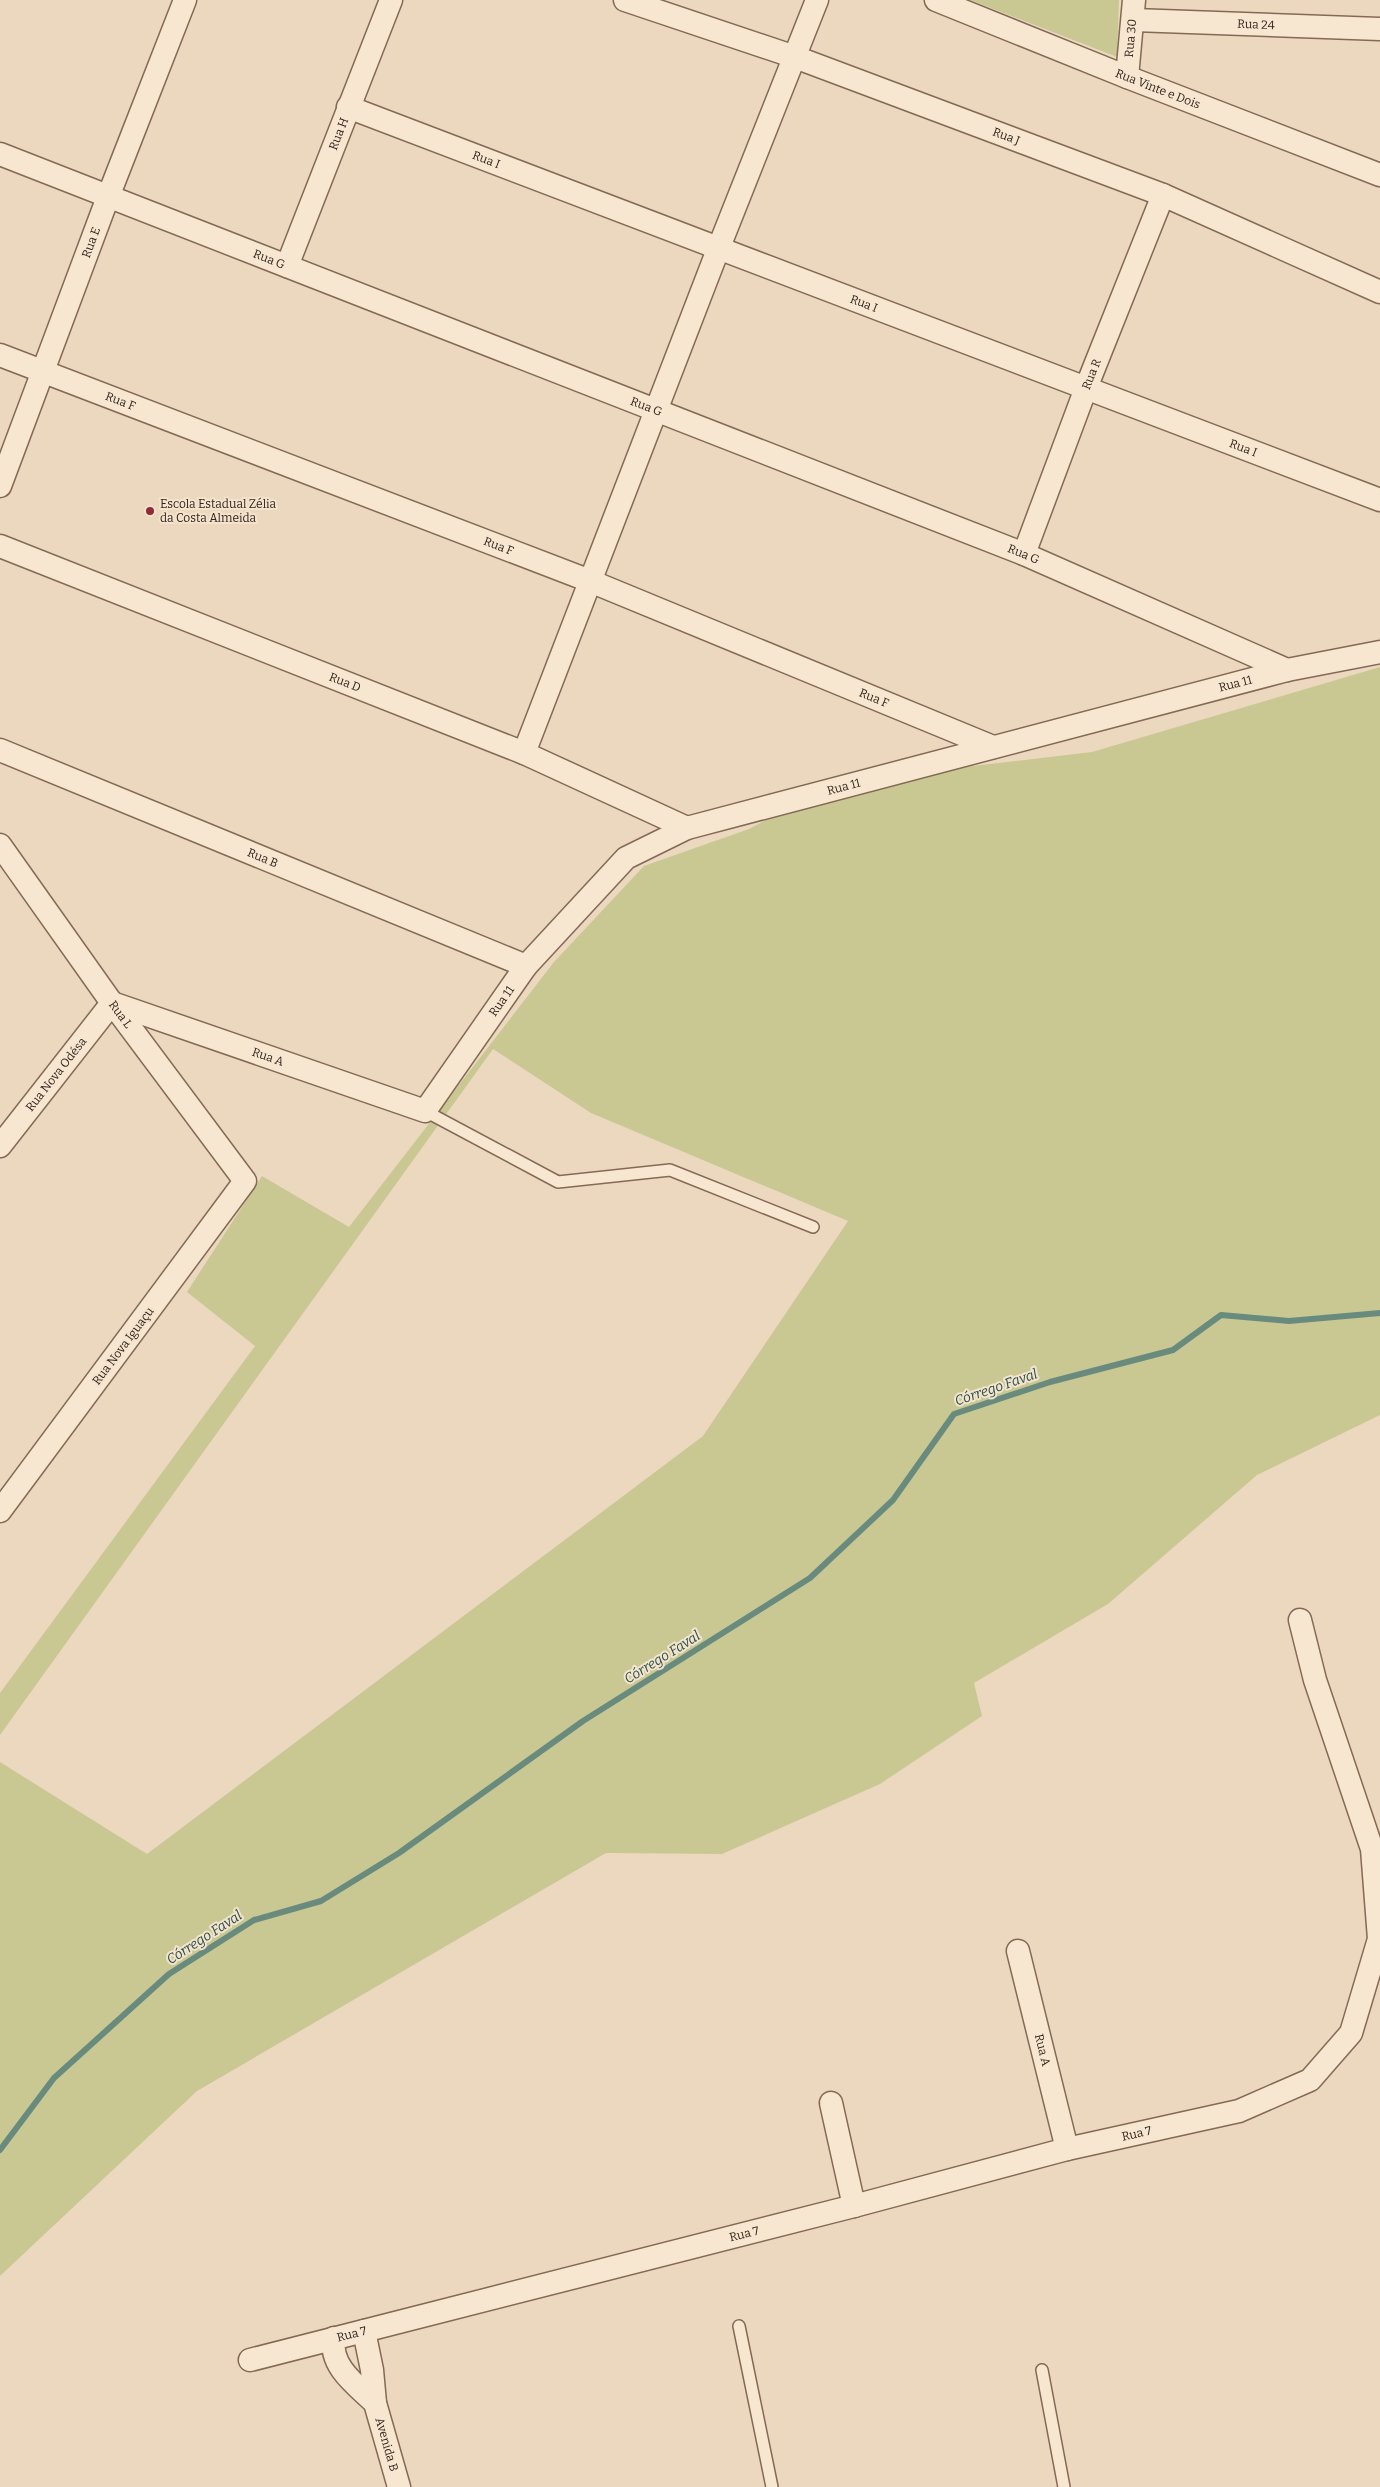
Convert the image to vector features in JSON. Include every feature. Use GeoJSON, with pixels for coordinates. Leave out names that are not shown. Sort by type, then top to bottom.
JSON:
{"type":"FeatureCollection","features":[{"type":"Feature","properties":{"kind":"street","name":"Rua E"},"geometry":{"type":"LineString","coordinates":[[0,486],[108,197],[185,0]]}},
{"type":"Feature","properties":{"kind":"street","name":"Rua H"},"geometry":{"type":"LineString","coordinates":[[287,266],[391,0]]}},
{"type":"Feature","properties":{"kind":"street","name":"Rua J"},"geometry":{"type":"LineString","coordinates":[[625,0],[795,57],[1164,195],[1380,292]]}},
{"type":"Feature","properties":{"kind":"street"},"geometry":{"type":"LineString","coordinates":[[524,753],[719,247],[817,0]]}},
{"type":"Feature","properties":{"kind":"street","name":"Rua Vinte e Dois"},"geometry":{"type":"LineString","coordinates":[[936,0],[1127,77],[1380,175]]}},
{"type":"Feature","properties":{"kind":"street","name":"Rua 30"},"geometry":{"type":"LineString","coordinates":[[1127,77],[1134,10]]}},
{"type":"Feature","properties":{"kind":"street","name":"Rua 24"},"geometry":{"type":"LineString","coordinates":[[1134,10],[1380,29]]}},
{"type":"Feature","properties":{"kind":"street","name":"Rua I"},"geometry":{"type":"LineString","coordinates":[[348,107],[1380,500]]}},
{"type":"Feature","properties":{"kind":"street","name":"Rua G"},"geometry":{"type":"LineString","coordinates":[[0,154],[1024,554],[1288,670]]}},
{"type":"Feature","properties":{"kind":"street","name":"Rua R"},"geometry":{"type":"LineString","coordinates":[[1024,554],[1086,388],[1164,195]]}},
{"type":"Feature","properties":{"kind":"street","name":"Rua F"},"geometry":{"type":"LineString","coordinates":[[0,354],[590,581],[993,747]]}},
{"type":"Feature","properties":{"kind":"street","name":"Rua D"},"geometry":{"type":"LineString","coordinates":[[0,546],[524,753],[687,828]]}},
{"type":"Feature","properties":{"kind":"street","name":"Rua 11"},"geometry":{"type":"LineString","coordinates":[[425,1111],[526,966],[626,858],[687,828],[1288,670],[1380,652]]}},
{"type":"Feature","properties":{"kind":"street","name":"Rua B"},"geometry":{"type":"LineString","coordinates":[[0,750],[526,966]]}},
{"type":"Feature","properties":{"kind":"street","name":"Rua L"},"geometry":{"type":"LineString","coordinates":[[0,845],[112,1003],[245,1181]]}},
{"type":"Feature","properties":{"kind":"street","name":"Rua A"},"geometry":{"type":"LineString","coordinates":[[112,1003],[425,1111]]}},
{"type":"Feature","properties":{"kind":"street","name":"Rua Nova Odésa"},"geometry":{"type":"LineString","coordinates":[[0,1146],[112,1003]]}},
{"type":"Feature","properties":{"kind":"street","name":"Rua Nova Iguaçu"},"geometry":{"type":"LineString","coordinates":[[0,1511],[245,1181]]}},
{"type":"Feature","properties":{"kind":"street","name":"Rua 7"},"geometry":{"type":"LineString","coordinates":[[250,2360],[854,2206],[1067,2148],[1239,2111],[1310,2080],[1351,2033],[1379,1939],[1372,1849],[1316,1680],[1300,1620]]}},
{"type":"Feature","properties":{"kind":"street","name":"Rua A"},"geometry":{"type":"LineString","coordinates":[[1018,1951],[1067,2148]]}},
{"type":"Feature","properties":{"kind":"street"},"geometry":{"type":"LineString","coordinates":[[831,2103],[854,2206]]}},
{"type":"Feature","properties":{"kind":"street","name":"Avenida B"},"geometry":{"type":"LineString","coordinates":[[364,2331],[372,2370],[375,2403],[399,2487]]}},
{"type":"Feature","properties":{"kind":"street","name":"Avenida B"},"geometry":{"type":"LineString","coordinates":[[334,2338],[332,2347],[340,2367],[375,2403]]}},
{"type":"Feature","properties":{"kind":"lane"},"geometry":{"type":"LineString","coordinates":[[425,1111],[558,1182],[670,1170],[813,1227]]}},
{"type":"Feature","properties":{"kind":"lane"},"geometry":{"type":"LineString","coordinates":[[739,2326],[772,2487]]}},
{"type":"Feature","properties":{"kind":"lane"},"geometry":{"type":"LineString","coordinates":[[1042,2370],[1064,2487]]}},
{"type":"Feature","properties":{"kind":"shaded area"},"geometry":{"type":"Polygon","coordinates":[[[970,0],[1119,0],[1117,57],[970,0]]]}},
{"type":"Feature","properties":{"kind":"shaded area"},"geometry":{"type":"Polygon","coordinates":[[[1380,667],[1380,1415],[1257,1475],[1108,1604],[974,1683],[982,1716],[880,1784],[722,1854],[606,1853],[197,2091],[0,2276],[0,1762],[147,1854],[703,1436],[848,1221],[591,1113],[493,1049],[0,1735],[0,1693],[255,1346],[187,1292],[262,1176],[349,1227],[554,962],[644,866],[749,829],[779,813],[922,772],[1092,752],[1380,667]]]}},
{"type":"Feature","properties":{"kind":"waterway","name":"Córrego Faval"},"geometry":{"type":"LineString","coordinates":[[0,2150],[54,2078],[169,1974],[254,1920],[321,1901],[399,1853],[583,1721],[810,1578],[893,1500],[954,1414],[1050,1382],[1173,1350],[1221,1315],[1289,1321],[1380,1313]]}},
{"type":"Feature","properties":{"kind":"place","name":"Escola Estadual Zélia da Costa Almeida"},"geometry":{"type":"Point","coordinates":[150,511]}}]}
